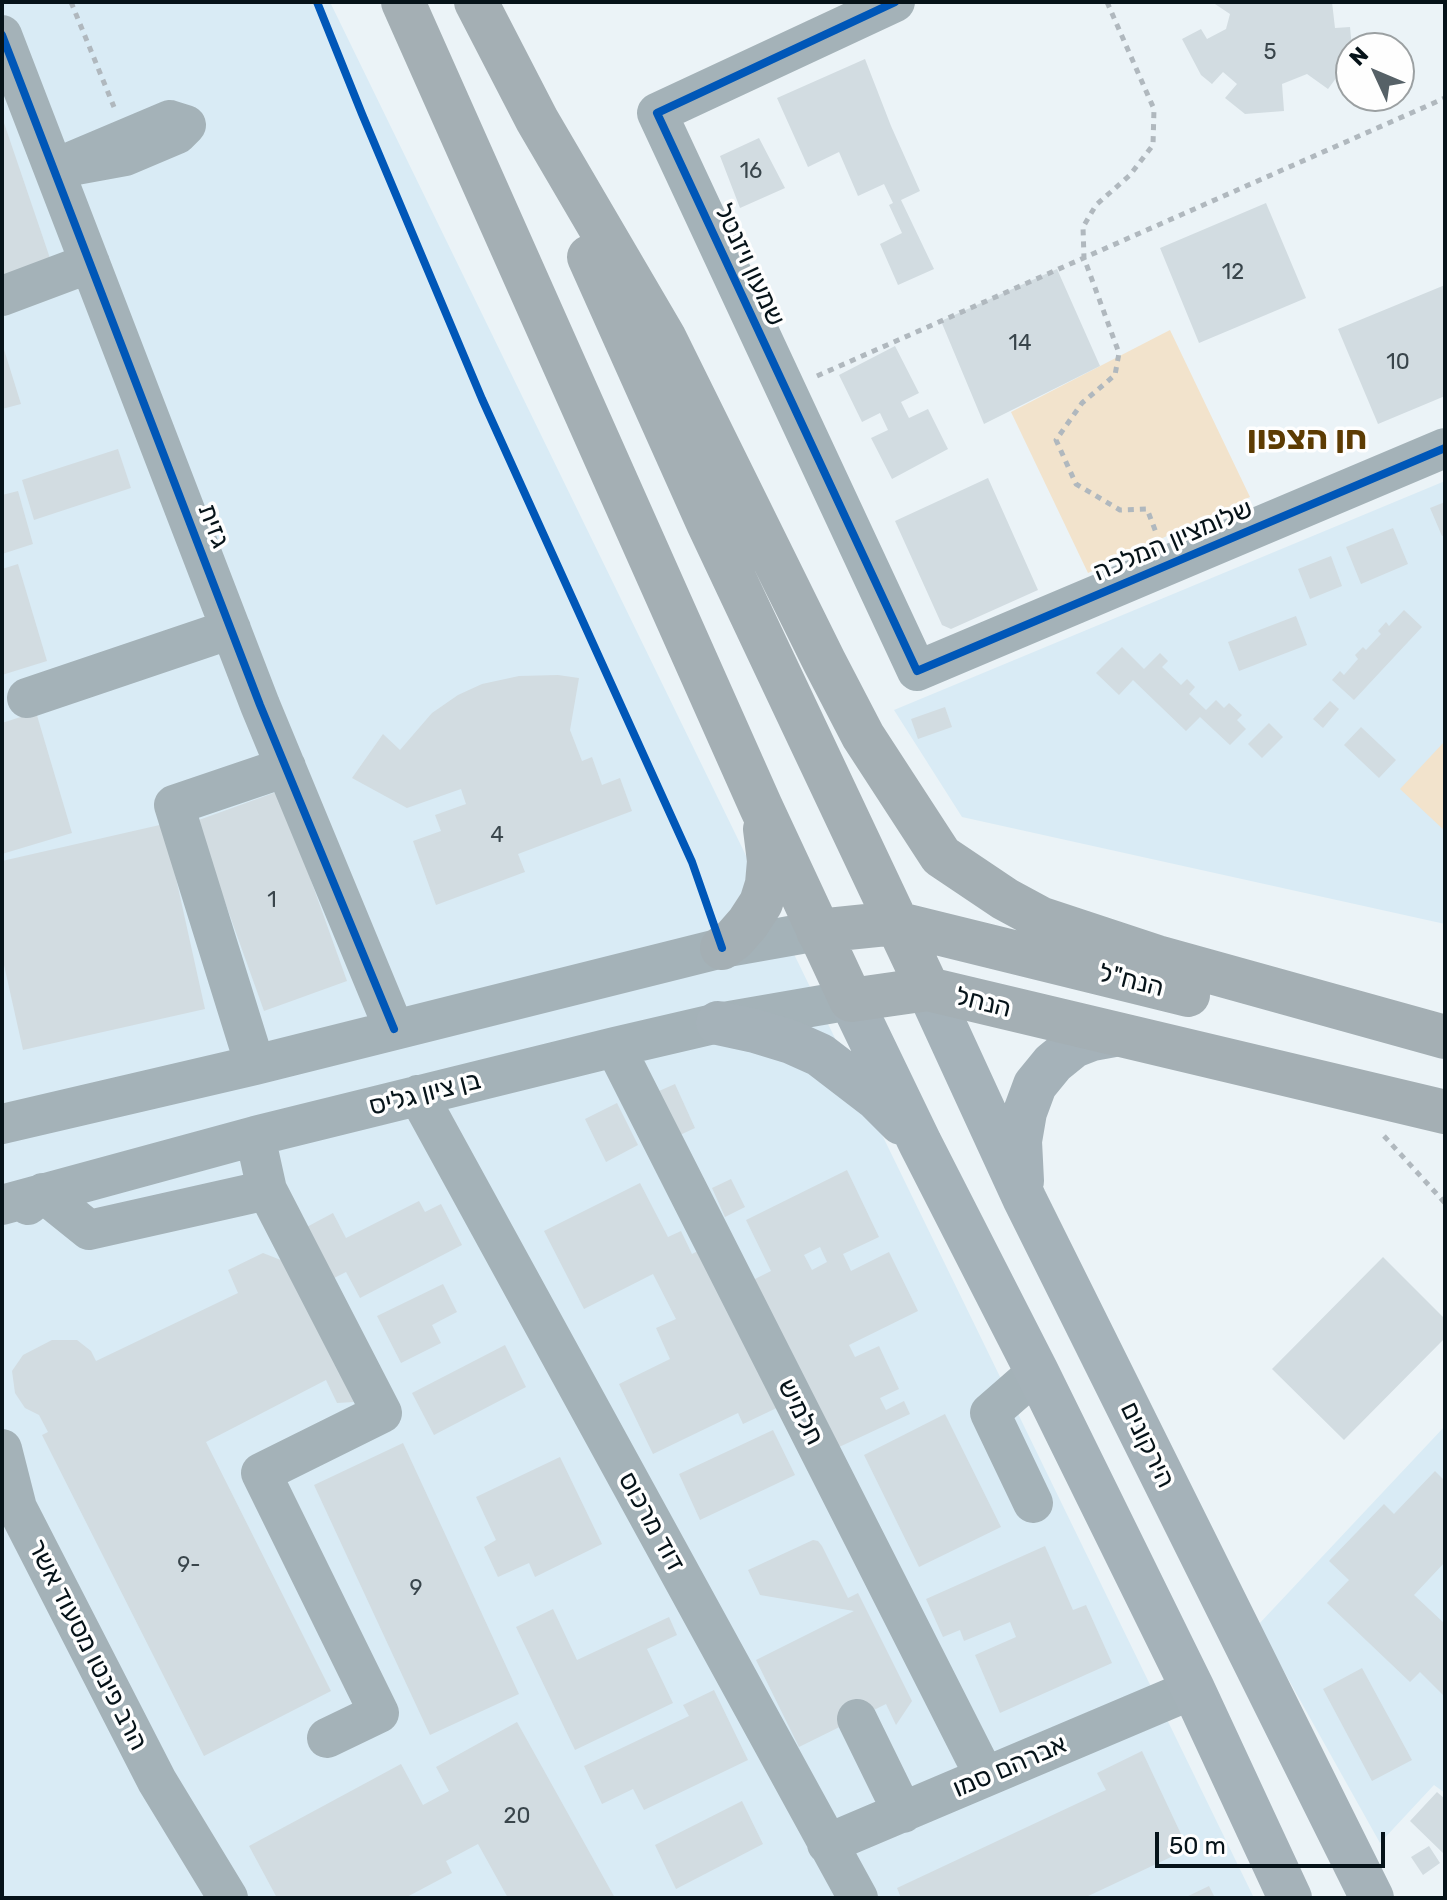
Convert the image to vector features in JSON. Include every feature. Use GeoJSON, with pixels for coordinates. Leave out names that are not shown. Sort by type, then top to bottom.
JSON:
{"type":"FeatureCollection","features":[{"type":"Feature","properties":{"kind":"highway"},"geometry":{"type":"LineString","coordinates":[[403,2],[761,807],[851,1000]]}},
{"type":"Feature","properties":{"kind":"highway"},"geometry":{"type":"LineString","coordinates":[[476,2],[537,120],[664,337],[863,736],[941,856],[1005,899],[1042,919],[1157,957],[1445,1037]]}},
{"type":"Feature","properties":{"kind":"highway"},"geometry":{"type":"LineString","coordinates":[[537,120],[571,218],[714,535],[928,989]]}},
{"type":"Feature","properties":{"kind":"highway"},"geometry":{"type":"LineString","coordinates":[[722,948],[748,923],[761,903],[767,884],[769,861],[761,807]]}},
{"type":"Feature","properties":{"kind":"highway","name":"הנח\"ל"},"geometry":{"type":"LineString","coordinates":[[818,931],[896,923],[1263,1014],[1445,1049]]}},
{"type":"Feature","properties":{"kind":"highway","name":"הנחל"},"geometry":{"type":"LineString","coordinates":[[851,1000],[928,989],[1114,1035]]}},
{"type":"Feature","properties":{"kind":"highway"},"geometry":{"type":"LineString","coordinates":[[1114,1035],[1445,1112]]}},
{"type":"Feature","properties":{"kind":"main road","name":"הירקונים"},"geometry":{"type":"LineString","coordinates":[[928,989],[1025,1200],[1372,1898]]}},
{"type":"Feature","properties":{"kind":"main road"},"geometry":{"type":"LineString","coordinates":[[851,1000],[1193,1689],[1290,1898]]}},
{"type":"Feature","properties":{"kind":"main road"},"geometry":{"type":"LineString","coordinates":[[718,1023],[791,1042],[820,1055],[876,1098],[920,1143]]}},
{"type":"Feature","properties":{"kind":"main road"},"geometry":{"type":"LineString","coordinates":[[1025,1200],[1020,1171],[1020,1141],[1025,1112],[1035,1085],[1053,1063],[1074,1046],[1114,1035]]}},
{"type":"Feature","properties":{"kind":"street","name":"שמעון ויזנטל"},"geometry":{"type":"LineString","coordinates":[[895,2],[657,113],[917,671]]}},
{"type":"Feature","properties":{"kind":"street","name":"גזית"},"geometry":{"type":"LineString","coordinates":[[2,35],[260,705],[394,1029]]}},
{"type":"Feature","properties":{"kind":"street"},"geometry":{"type":"LineString","coordinates":[[170,120],[186,125],[177,134],[125,156],[54,169],[170,120]]}},
{"type":"Feature","properties":{"kind":"street"},"geometry":{"type":"LineString","coordinates":[[2,296],[90,263]]}},
{"type":"Feature","properties":{"kind":"street","name":"שלומציון המלכה"},"geometry":{"type":"LineString","coordinates":[[917,671],[1445,448]]}},
{"type":"Feature","properties":{"kind":"street"},"geometry":{"type":"LineString","coordinates":[[27,698],[231,629]]}},
{"type":"Feature","properties":{"kind":"street"},"geometry":{"type":"LineString","coordinates":[[255,1065],[174,805],[286,767]]}},
{"type":"Feature","properties":{"kind":"street"},"geometry":{"type":"LineString","coordinates":[[10,1121],[255,1065],[722,948],[818,931]]}},
{"type":"Feature","properties":{"kind":"street","name":"בן ציון גליס"},"geometry":{"type":"LineString","coordinates":[[2,1205],[255,1136],[615,1047],[718,1023],[851,1000]]}},
{"type":"Feature","properties":{"kind":"street","name":"חלמיש"},"geometry":{"type":"LineString","coordinates":[[615,1047],[985,1777]]}},
{"type":"Feature","properties":{"kind":"street"},"geometry":{"type":"LineString","coordinates":[[446,1145],[461,1085]]}},
{"type":"Feature","properties":{"kind":"street","name":"דוד מרכוס"},"geometry":{"type":"LineString","coordinates":[[418,1095],[858,1898]]}},
{"type":"Feature","properties":{"kind":"street"},"geometry":{"type":"LineString","coordinates":[[255,1136],[267,1190],[382,1413],[261,1473],[379,1713],[327,1738]]}},
{"type":"Feature","properties":{"kind":"street"},"geometry":{"type":"LineString","coordinates":[[2,1229],[43,1193],[89,1230],[267,1190]]}},
{"type":"Feature","properties":{"kind":"street"},"geometry":{"type":"LineString","coordinates":[[1033,1503],[990,1413],[1037,1372]]}},
{"type":"Feature","properties":{"kind":"street","name":"הרב פינטו מסעוד אשר"},"geometry":{"type":"LineString","coordinates":[[2,1449],[9,1500],[157,1781],[228,1898]]}},
{"type":"Feature","properties":{"kind":"street","name":"אברהם סמו"},"geometry":{"type":"LineString","coordinates":[[827,1844],[1193,1689]]}},
{"type":"Feature","properties":{"kind":"street"},"geometry":{"type":"LineString","coordinates":[[857,1719],[903,1813]]}},
{"type":"Feature","properties":{"kind":"street","name":"הרב פינטו מסעוד אשר"},"geometry":{"type":"LineString","coordinates":[[157,1781],[196,1898]]}},
{"type":"Feature","properties":{"kind":"path"},"geometry":{"type":"LineString","coordinates":[[71,2],[127,137]]}},
{"type":"Feature","properties":{"kind":"path"},"geometry":{"type":"LineString","coordinates":[[1107,2],[1154,109],[1153,145],[1130,175],[1096,205],[1083,227],[1084,258],[1119,353],[1115,375],[1082,403],[1056,440],[1076,484],[1120,510],[1147,509],[1169,564]]}},
{"type":"Feature","properties":{"kind":"path"},"geometry":{"type":"LineString","coordinates":[[786,390],[1445,98]]}},
{"type":"Feature","properties":{"kind":"path"},"geometry":{"type":"LineString","coordinates":[[1381,1133],[1445,1203]]}},
{"type":"Feature","properties":{"kind":"shaded area"},"geometry":{"type":"Polygon","coordinates":[[[2,2],[330,2],[1254,1898],[2,1898],[2,2]]]}},
{"type":"Feature","properties":{"kind":"shaded area"},"geometry":{"type":"Polygon","coordinates":[[[1170,330],[1250,497],[1088,573],[1011,412],[1170,330]]]}},
{"type":"Feature","properties":{"kind":"shaded area"},"geometry":{"type":"Polygon","coordinates":[[[1445,481],[1445,924],[962,817],[894,710],[1445,481]]]}},
{"type":"Feature","properties":{"kind":"shaded area"},"geometry":{"type":"Polygon","coordinates":[[[1445,741],[1445,831],[1400,789],[1445,741]]]}},
{"type":"Feature","properties":{"kind":"shaded area"},"geometry":{"type":"Polygon","coordinates":[[[1445,1426],[1445,1793],[1434,1785],[1380,1843],[1258,1625],[1445,1426]]]}},
{"type":"Feature","properties":{"kind":"building"},"geometry":{"type":"Polygon","coordinates":[[[1212,2],[1332,2],[1335,28],[1350,27],[1350,32],[1335,32],[1335,80],[1328,89],[1307,74],[1282,84],[1284,111],[1245,114],[1225,98],[1237,84],[1223,72],[1212,84],[1201,75],[1182,39],[1201,29],[1207,39],[1226,29],[1230,14],[1212,2]]]}},
{"type":"Feature","properties":{"kind":"building"},"geometry":{"type":"Polygon","coordinates":[[[865,59],[920,191],[901,200],[934,269],[898,285],[880,244],[902,233],[889,205],[893,203],[884,184],[858,196],[839,152],[808,167],[777,98],[865,59]]]}},
{"type":"Feature","properties":{"kind":"building"},"geometry":{"type":"Polygon","coordinates":[[[2,117],[54,270],[2,288],[2,117]]]}},
{"type":"Feature","properties":{"kind":"building"},"geometry":{"type":"Polygon","coordinates":[[[759,138],[785,188],[740,208],[720,156],[759,138]]]}},
{"type":"Feature","properties":{"kind":"building"},"geometry":{"type":"Polygon","coordinates":[[[1266,203],[1306,298],[1199,343],[1160,248],[1266,203]]]}},
{"type":"Feature","properties":{"kind":"building"},"geometry":{"type":"Polygon","coordinates":[[[1057,269],[1100,366],[984,424],[941,321],[1057,269]]]}},
{"type":"Feature","properties":{"kind":"building"},"geometry":{"type":"Polygon","coordinates":[[[1445,285],[1445,396],[1378,424],[1338,329],[1445,285]]]}},
{"type":"Feature","properties":{"kind":"building"},"geometry":{"type":"Polygon","coordinates":[[[2,343],[21,404],[2,409],[2,343]]]}},
{"type":"Feature","properties":{"kind":"building"},"geometry":{"type":"Polygon","coordinates":[[[895,346],[919,393],[901,402],[909,418],[928,409],[948,449],[892,479],[871,438],[888,430],[880,413],[862,422],[839,375],[895,346]]]}},
{"type":"Feature","properties":{"kind":"building"},"geometry":{"type":"Polygon","coordinates":[[[118,449],[131,488],[34,520],[22,480],[118,449]]]}},
{"type":"Feature","properties":{"kind":"building"},"geometry":{"type":"Polygon","coordinates":[[[988,478],[1038,590],[951,629],[942,625],[895,521],[988,478]]]}},
{"type":"Feature","properties":{"kind":"building"},"geometry":{"type":"Polygon","coordinates":[[[18,491],[33,544],[2,554],[2,495],[18,491]]]}},
{"type":"Feature","properties":{"kind":"building"},"geometry":{"type":"Polygon","coordinates":[[[1445,502],[1445,535],[1442,536],[1430,508],[1445,502]]]}},
{"type":"Feature","properties":{"kind":"building"},"geometry":{"type":"Polygon","coordinates":[[[1393,528],[1408,564],[1361,584],[1346,547],[1393,528]]]}},
{"type":"Feature","properties":{"kind":"building"},"geometry":{"type":"Polygon","coordinates":[[[1331,556],[1342,586],[1310,599],[1298,569],[1331,556]]]}},
{"type":"Feature","properties":{"kind":"building"},"geometry":{"type":"Polygon","coordinates":[[[18,564],[47,661],[2,675],[2,569],[18,564]]]}},
{"type":"Feature","properties":{"kind":"building"},"geometry":{"type":"Polygon","coordinates":[[[1404,610],[1422,627],[1354,700],[1332,680],[1340,671],[1344,675],[1358,659],[1355,655],[1363,647],[1366,650],[1381,634],[1378,631],[1386,622],[1389,626],[1404,610]]]}},
{"type":"Feature","properties":{"kind":"building"},"geometry":{"type":"Polygon","coordinates":[[[1296,616],[1307,645],[1239,671],[1228,642],[1296,616]]]}},
{"type":"Feature","properties":{"kind":"building"},"geometry":{"type":"Polygon","coordinates":[[[1122,647],[1144,669],[1160,653],[1168,661],[1162,667],[1181,685],[1187,679],[1195,687],[1189,694],[1206,710],[1216,700],[1224,708],[1229,703],[1242,715],[1237,720],[1246,729],[1230,745],[1200,717],[1186,731],[1133,680],[1119,695],[1096,673],[1122,647]]]}},
{"type":"Feature","properties":{"kind":"building"},"geometry":{"type":"Polygon","coordinates":[[[519,676],[579,678],[570,730],[582,761],[592,757],[602,785],[620,778],[632,811],[518,854],[525,872],[436,905],[413,841],[441,831],[435,815],[466,804],[461,789],[407,808],[352,778],[383,734],[400,750],[432,713],[458,695],[482,684],[519,676]]]}},
{"type":"Feature","properties":{"kind":"building"},"geometry":{"type":"Polygon","coordinates":[[[1330,701],[1339,709],[1323,728],[1313,719],[1330,701]]]}},
{"type":"Feature","properties":{"kind":"building"},"geometry":{"type":"Polygon","coordinates":[[[945,707],[952,727],[918,739],[911,719],[945,707]]]}},
{"type":"Feature","properties":{"kind":"building"},"geometry":{"type":"Polygon","coordinates":[[[36,712],[72,833],[2,854],[2,723],[36,712]]]}},
{"type":"Feature","properties":{"kind":"building"},"geometry":{"type":"Polygon","coordinates":[[[1269,723],[1283,737],[1262,758],[1248,744],[1269,723]]]}},
{"type":"Feature","properties":{"kind":"building"},"geometry":{"type":"Polygon","coordinates":[[[1361,727],[1396,760],[1379,778],[1344,745],[1361,727]]]}},
{"type":"Feature","properties":{"kind":"building"},"geometry":{"type":"Polygon","coordinates":[[[279,791],[347,981],[264,1011],[196,821],[279,791]]]}},
{"type":"Feature","properties":{"kind":"building"},"geometry":{"type":"Polygon","coordinates":[[[164,824],[205,1009],[23,1050],[2,956],[2,861],[164,824]]]}},
{"type":"Feature","properties":{"kind":"building"},"geometry":{"type":"Polygon","coordinates":[[[675,1084],[695,1128],[680,1135],[659,1091],[675,1084]]]}},
{"type":"Feature","properties":{"kind":"building"},"geometry":{"type":"Polygon","coordinates":[[[617,1103],[638,1145],[606,1162],[585,1119],[617,1103]]]}},
{"type":"Feature","properties":{"kind":"building"},"geometry":{"type":"Polygon","coordinates":[[[847,1170],[879,1237],[843,1254],[851,1271],[889,1252],[918,1311],[849,1345],[855,1357],[879,1346],[899,1389],[880,1398],[886,1410],[904,1401],[910,1414],[837,1448],[785,1404],[743,1424],[738,1413],[653,1454],[619,1384],[670,1359],[656,1328],[676,1319],[653,1274],[584,1309],[544,1231],[640,1183],[668,1237],[681,1231],[692,1254],[708,1246],[731,1291],[771,1271],[746,1220],[847,1170]],[[820,1247],[804,1255],[812,1270],[827,1262],[820,1247]]]}},
{"type":"Feature","properties":{"kind":"building"},"geometry":{"type":"Polygon","coordinates":[[[731,1179],[745,1207],[725,1217],[712,1188],[731,1179]]]}},
{"type":"Feature","properties":{"kind":"building"},"geometry":{"type":"Polygon","coordinates":[[[419,1201],[425,1212],[441,1204],[462,1245],[360,1298],[346,1272],[330,1280],[303,1229],[333,1213],[346,1238],[419,1201]]]}},
{"type":"Feature","properties":{"kind":"building"},"geometry":{"type":"Polygon","coordinates":[[[263,1253],[291,1264],[354,1402],[337,1403],[326,1380],[206,1442],[331,1691],[204,1756],[42,1435],[48,1432],[39,1415],[25,1408],[15,1393],[12,1371],[23,1355],[52,1340],[77,1340],[91,1351],[96,1361],[238,1293],[228,1270],[263,1253]]]}},
{"type":"Feature","properties":{"kind":"building"},"geometry":{"type":"Polygon","coordinates":[[[1383,1257],[1445,1319],[1445,1338],[1344,1440],[1272,1369],[1383,1257]]]}},
{"type":"Feature","properties":{"kind":"building"},"geometry":{"type":"Polygon","coordinates":[[[443,1284],[457,1312],[432,1325],[441,1343],[401,1363],[377,1316],[443,1284]]]}},
{"type":"Feature","properties":{"kind":"building"},"geometry":{"type":"Polygon","coordinates":[[[505,1345],[526,1387],[434,1435],[412,1393],[505,1345]]]}},
{"type":"Feature","properties":{"kind":"building"},"geometry":{"type":"Polygon","coordinates":[[[945,1414],[1001,1527],[919,1567],[864,1455],[945,1414]]]}},
{"type":"Feature","properties":{"kind":"building"},"geometry":{"type":"Polygon","coordinates":[[[773,1430],[795,1475],[700,1520],[679,1474],[773,1430]]]}},
{"type":"Feature","properties":{"kind":"building"},"geometry":{"type":"Polygon","coordinates":[[[403,1443],[519,1694],[430,1735],[314,1485],[403,1443]]]}},
{"type":"Feature","properties":{"kind":"building"},"geometry":{"type":"Polygon","coordinates":[[[560,1457],[602,1544],[535,1577],[529,1563],[498,1577],[484,1547],[496,1540],[476,1497],[560,1457]]]}},
{"type":"Feature","properties":{"kind":"building"},"geometry":{"type":"Polygon","coordinates":[[[1435,1471],[1445,1481],[1445,1562],[1414,1595],[1445,1624],[1445,1697],[1420,1672],[1410,1682],[1327,1603],[1349,1580],[1329,1561],[1384,1504],[1394,1514],[1435,1471]]]}},
{"type":"Feature","properties":{"kind":"building"},"geometry":{"type":"Polygon","coordinates":[[[813,1540],[822,1546],[848,1598],[858,1593],[912,1701],[896,1725],[886,1704],[799,1747],[756,1660],[854,1611],[760,1595],[748,1570],[813,1540]]]}},
{"type":"Feature","properties":{"kind":"building"},"geometry":{"type":"Polygon","coordinates":[[[1045,1546],[1073,1610],[1086,1605],[1112,1663],[1000,1713],[975,1655],[1016,1637],[1010,1622],[964,1641],[960,1630],[943,1637],[926,1599],[1045,1546]]]}},
{"type":"Feature","properties":{"kind":"building"},"geometry":{"type":"Polygon","coordinates":[[[553,1609],[577,1660],[669,1617],[677,1635],[647,1649],[673,1703],[575,1750],[516,1627],[553,1609]]]}},
{"type":"Feature","properties":{"kind":"building"},"geometry":{"type":"Polygon","coordinates":[[[1362,1668],[1412,1760],[1372,1781],[1323,1689],[1362,1668]]]}},
{"type":"Feature","properties":{"kind":"building"},"geometry":{"type":"Polygon","coordinates":[[[714,1690],[748,1760],[644,1810],[633,1789],[602,1804],[584,1766],[689,1716],[683,1705],[714,1690]]]}},
{"type":"Feature","properties":{"kind":"building"},"geometry":{"type":"Polygon","coordinates":[[[517,1722],[615,1898],[508,1898],[478,1844],[446,1861],[452,1873],[405,1898],[277,1898],[249,1846],[401,1764],[423,1805],[449,1791],[436,1767],[517,1722]]]}},
{"type":"Feature","properties":{"kind":"building"},"geometry":{"type":"Polygon","coordinates":[[[1142,1751],[1188,1849],[1084,1898],[901,1898],[897,1888],[1106,1790],[1097,1773],[1142,1751]]]}},
{"type":"Feature","properties":{"kind":"building"},"geometry":{"type":"Polygon","coordinates":[[[1437,1792],[1445,1799],[1445,1855],[1410,1821],[1437,1792]]]}},
{"type":"Feature","properties":{"kind":"building"},"geometry":{"type":"Polygon","coordinates":[[[742,1801],[763,1844],[676,1889],[655,1845],[742,1801]]]}},
{"type":"Feature","properties":{"kind":"building"},"geometry":{"type":"Polygon","coordinates":[[[1429,1846],[1440,1863],[1423,1875],[1411,1857],[1429,1846]]]}},
{"type":"Feature","properties":{"kind":"building"},"geometry":{"type":"Polygon","coordinates":[[[1209,1886],[1215,1898],[1184,1898],[1209,1886]]]}},
{"type":"Feature","properties":{"kind":"cycle path"},"geometry":{"type":"LineString","coordinates":[[317,2],[482,399],[692,862],[722,948]]}},
{"type":"Feature","properties":{"kind":"cycle path"},"geometry":{"type":"LineString","coordinates":[[895,2],[657,113],[917,671],[1445,448]]}},
{"type":"Feature","properties":{"kind":"cycle path"},"geometry":{"type":"LineString","coordinates":[[2,35],[260,705],[394,1029]]}},
{"type":"Feature","properties":{"kind":"district","name":"חן הצפון"},"geometry":{"type":"Point","coordinates":[1307,439]}}]}
